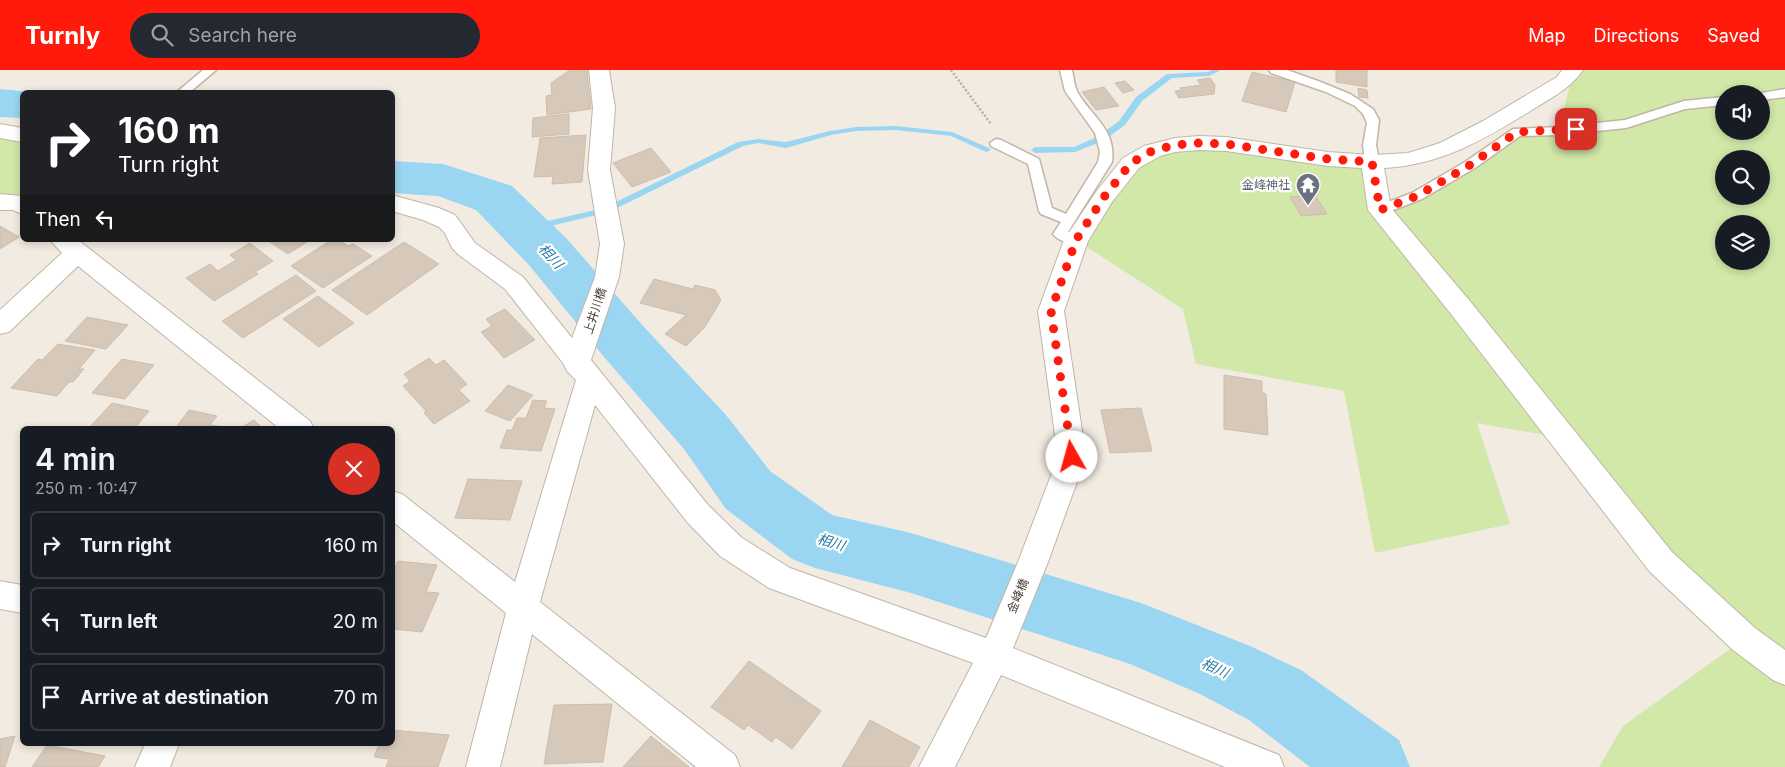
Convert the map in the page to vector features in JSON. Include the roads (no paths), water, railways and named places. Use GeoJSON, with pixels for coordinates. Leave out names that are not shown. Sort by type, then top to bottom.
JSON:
{"type":"FeatureCollection","features":[{"type":"Feature","properties":{"kind":"street","name":"上井川橋"},"geometry":{"type":"LineString","coordinates":[[483,767],[606,277],[612,244],[599,170],[604,108],[599,70]]}},
{"type":"Feature","properties":{"kind":"street","name":"金峰橋"},"geometry":{"type":"LineString","coordinates":[[936,767],[999,643],[1033,562],[1072,457],[1051,311],[1072,230],[1104,197],[1131,163],[1160,149],[1175,145],[1199,143],[1226,144],[1328,159],[1372,162],[1409,160],[1448,148],[1491,126],[1564,81],[1573,70]]}},
{"type":"Feature","properties":{"kind":"street"},"geometry":{"type":"LineString","coordinates":[[0,131],[20,135]]}},
{"type":"Feature","properties":{"kind":"street"},"geometry":{"type":"LineString","coordinates":[[1372,162],[1380,210],[1460,306],[1661,562],[1744,639],[1785,669]]}},
{"type":"Feature","properties":{"kind":"street"},"geometry":{"type":"LineString","coordinates":[[395,204],[431,214],[447,221],[455,230],[460,242],[467,249],[514,283],[583,363],[698,514],[731,547],[780,578],[999,643],[1268,767]]}},
{"type":"Feature","properties":{"kind":"street"},"geometry":{"type":"LineString","coordinates":[[0,325],[70,247],[296,426]]}},
{"type":"Feature","properties":{"kind":"street"},"geometry":{"type":"LineString","coordinates":[[395,505],[722,767]]}},
{"type":"Feature","properties":{"kind":"street"},"geometry":{"type":"LineString","coordinates":[[0,595],[20,599]]}},
{"type":"Feature","properties":{"kind":"street"},"geometry":{"type":"LineString","coordinates":[[152,767],[161,746]]}},
{"type":"Feature","properties":{"kind":"lane"},"geometry":{"type":"LineString","coordinates":[[185,90],[210,70]]}},
{"type":"Feature","properties":{"kind":"lane"},"geometry":{"type":"LineString","coordinates":[[996,143],[1034,162],[1046,211],[1072,230],[1108,152],[1107,143],[1071,92],[1066,70]]}},
{"type":"Feature","properties":{"kind":"lane"},"geometry":{"type":"LineString","coordinates":[[1275,70],[1352,98],[1364,106],[1371,113],[1374,121],[1370,145],[1372,162]]}},
{"type":"Feature","properties":{"kind":"lane"},"geometry":{"type":"LineString","coordinates":[[1770,95],[1785,93]]}},
{"type":"Feature","properties":{"kind":"lane"},"geometry":{"type":"LineString","coordinates":[[1380,210],[1424,192],[1470,165],[1517,132],[1626,124],[1684,105],[1715,102]]}},
{"type":"Feature","properties":{"kind":"waterway"},"geometry":{"type":"LineString","coordinates":[[1035,150],[1075,149],[1100,139],[1122,123],[1139,99],[1170,76],[1209,74],[1217,70]]}},
{"type":"Feature","properties":{"kind":"waterway","name":"相川"},"geometry":{"type":"LineString","coordinates":[[0,103],[20,104]]}},
{"type":"Feature","properties":{"kind":"waterway"},"geometry":{"type":"LineString","coordinates":[[526,229],[606,210],[741,144],[758,141],[786,145],[830,133],[856,129],[896,128],[952,134],[987,149]]}},
{"type":"Feature","properties":{"kind":"waterway","name":"相川"},"geometry":{"type":"LineString","coordinates":[[395,177],[443,180],[494,198],[548,252],[624,342],[705,432],[748,490],[815,539],[911,563],[1141,635],[1225,670],[1275,695],[1372,767]]}},
{"type":"Feature","properties":{"kind":"place","name":"金峰神社"},"geometry":{"type":"Point","coordinates":[1308,206]}}]}
